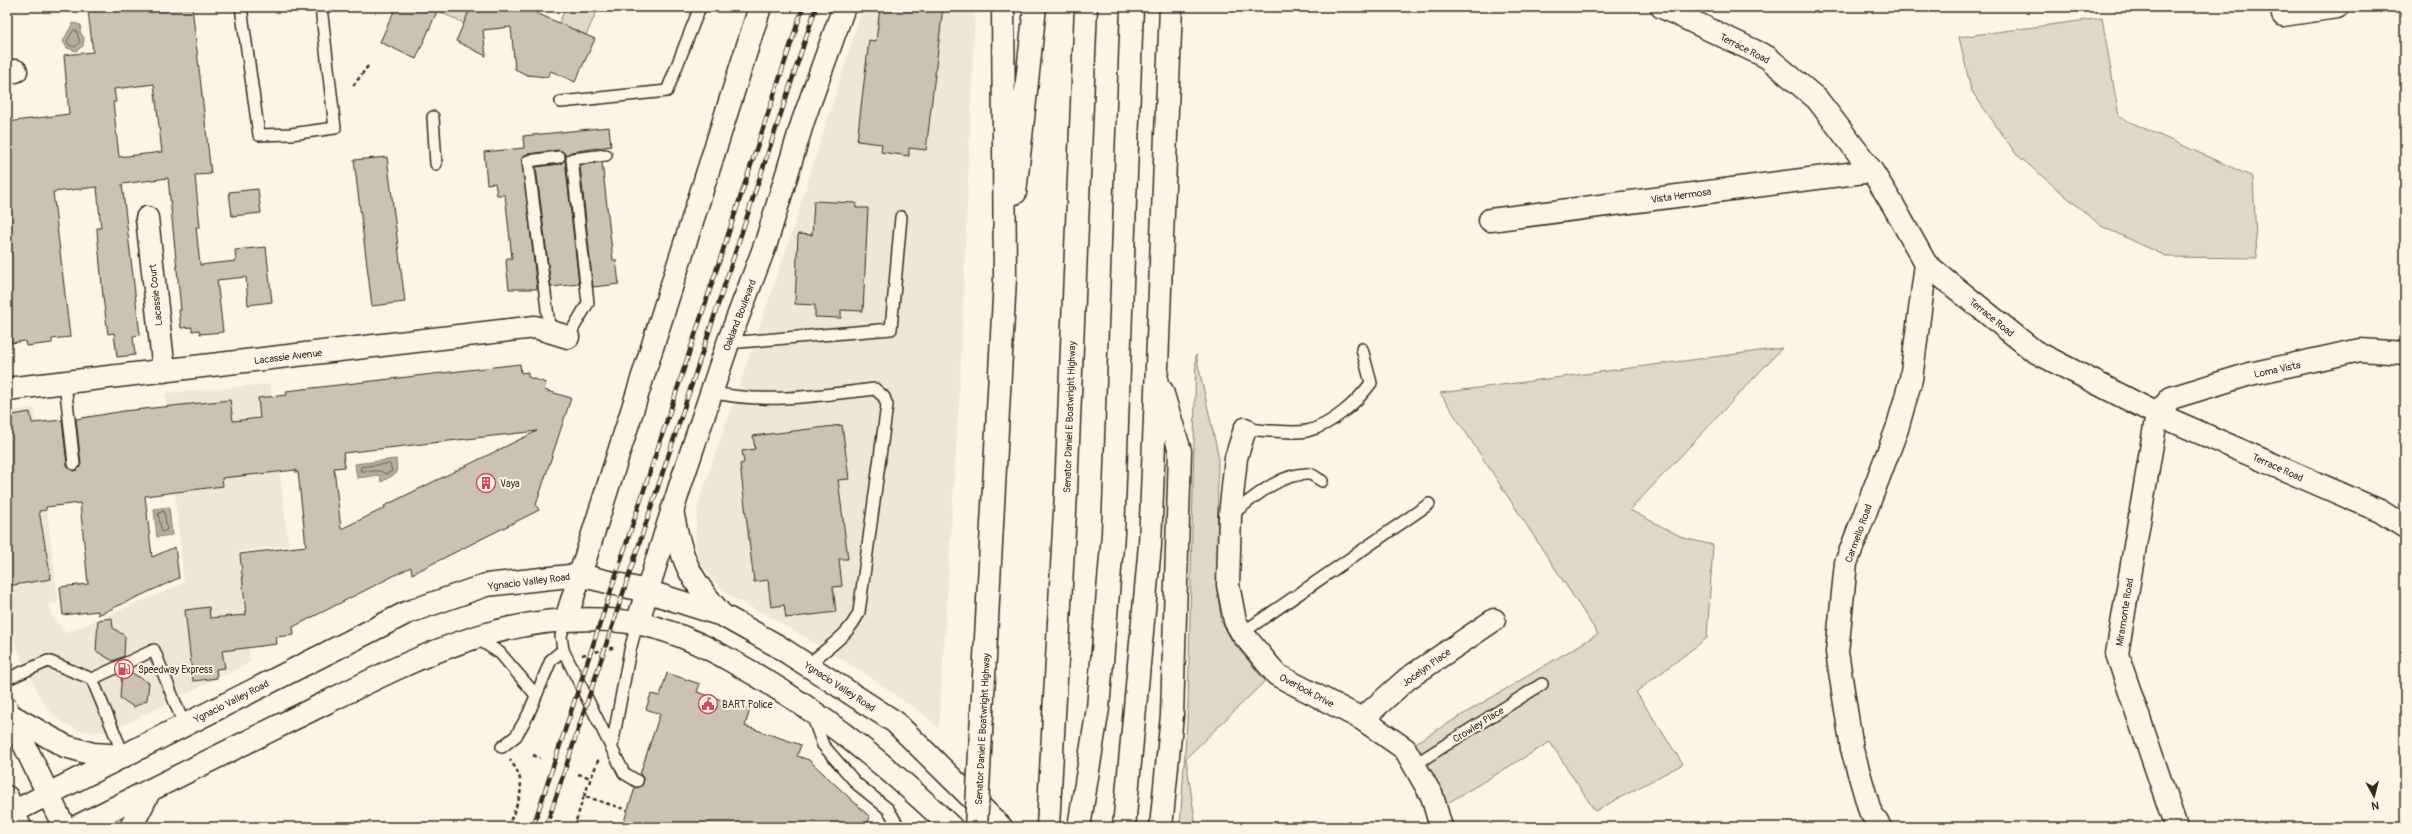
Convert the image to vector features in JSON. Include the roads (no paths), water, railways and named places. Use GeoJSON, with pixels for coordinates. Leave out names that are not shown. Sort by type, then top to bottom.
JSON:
{"type":"FeatureCollection","features":[{"type":"Feature","properties":{"kind":"main road"},"geometry":{"type":"LineString","coordinates":[[566,619],[760,7]]}},
{"type":"Feature","properties":{"kind":"main road","name":"Oakland Boulevard"},"geometry":{"type":"LineString","coordinates":[[637,624],[646,591],[711,392],[766,243],[803,120],[844,7]]}},
{"type":"Feature","properties":{"kind":"main road","name":"Senator Daniel E Boatwright Highway"},"geometry":{"type":"LineString","coordinates":[[976,827],[1005,278],[1003,7]]}},
{"type":"Feature","properties":{"kind":"main road"},"geometry":{"type":"LineString","coordinates":[[1005,278],[1029,75],[1035,7]]}},
{"type":"Feature","properties":{"kind":"main road","name":"Senator Daniel E Boatwright Highway"},"geometry":{"type":"LineString","coordinates":[[1048,827],[1060,608],[1086,7]]}},
{"type":"Feature","properties":{"kind":"main road"},"geometry":{"type":"LineString","coordinates":[[1079,827],[1098,708],[1113,534],[1132,7]]}},
{"type":"Feature","properties":{"kind":"main road"},"geometry":{"type":"LineString","coordinates":[[1124,827],[1144,622],[1158,375],[1171,7]]}},
{"type":"Feature","properties":{"kind":"main road","name":"Terrace Road"},"geometry":{"type":"LineString","coordinates":[[1662,7],[1768,57],[1817,99],[1872,171],[1926,264],[2034,351],[2157,414],[2380,511],[2405,527]]}},
{"type":"Feature","properties":{"kind":"main road"},"geometry":{"type":"LineString","coordinates":[[2284,15],[2337,7]]}},
{"type":"Feature","properties":{"kind":"main road","name":"Vista Hermosa"},"geometry":{"type":"LineString","coordinates":[[1490,220],[1872,171]]}},
{"type":"Feature","properties":{"kind":"main road","name":"Lacassie Court"},"geometry":{"type":"LineString","coordinates":[[147,218],[164,371]]}},
{"type":"Feature","properties":{"kind":"main road","name":"Carmello Road"},"geometry":{"type":"LineString","coordinates":[[1880,827],[1870,811],[1852,749],[1837,652],[1846,563],[1897,429],[1911,379],[1926,264]]}},
{"type":"Feature","properties":{"kind":"main road","name":"Lacassie Avenue"},"geometry":{"type":"LineString","coordinates":[[7,389],[535,327],[559,334]]}},
{"type":"Feature","properties":{"kind":"main road","name":"Loma Vista"},"geometry":{"type":"LineString","coordinates":[[2157,414],[2171,398],[2250,374],[2360,350],[2405,353]]}},
{"type":"Feature","properties":{"kind":"main road"},"geometry":{"type":"LineString","coordinates":[[1158,375],[1180,451],[1173,707],[1161,827]]}},
{"type":"Feature","properties":{"kind":"main road","name":"Miramonte Road"},"geometry":{"type":"LineString","coordinates":[[2157,414],[2117,654],[2176,827]]}},
{"type":"Feature","properties":{"kind":"main road","name":"Overlook Drive"},"geometry":{"type":"LineString","coordinates":[[1245,429],[1236,458],[1230,516],[1228,585],[1235,621],[1242,633],[1277,675],[1362,719],[1405,749],[1432,796],[1442,827]]}},
{"type":"Feature","properties":{"kind":"main road"},"geometry":{"type":"LineString","coordinates":[[672,510],[683,559],[705,596],[722,615]]}},
{"type":"Feature","properties":{"kind":"main road","name":"Ygnacio Valley Road"},"geometry":{"type":"LineString","coordinates":[[12,813],[406,613],[486,585],[579,575],[646,591],[722,615],[808,665],[895,722],[1001,827]]}},
{"type":"Feature","properties":{"kind":"main road"},"geometry":{"type":"LineString","coordinates":[[76,827],[412,661],[475,637],[526,625],[566,619],[637,624],[678,635],[713,651],[762,678],[810,709],[902,780],[951,827]]}},
{"type":"Feature","properties":{"kind":"main road","name":"Jocelyn Place"},"geometry":{"type":"LineString","coordinates":[[1362,719],[1408,678],[1494,620]]}},
{"type":"Feature","properties":{"kind":"main road"},"geometry":{"type":"LineString","coordinates":[[8,712],[65,746],[94,754],[124,756]]}},
{"type":"Feature","properties":{"kind":"main road"},"geometry":{"type":"LineString","coordinates":[[8,712],[64,827]]}},
{"type":"Feature","properties":{"kind":"main road"},"geometry":{"type":"LineString","coordinates":[[131,827],[150,790]]}},
{"type":"Feature","properties":{"kind":"lane"},"geometry":{"type":"LineString","coordinates":[[241,7],[259,135],[291,134],[335,128],[321,7]]}},
{"type":"Feature","properties":{"kind":"lane"},"geometry":{"type":"LineString","coordinates":[[561,102],[667,91],[700,7]]}},
{"type":"Feature","properties":{"kind":"lane"},"geometry":{"type":"LineString","coordinates":[[433,117],[436,164]]}},
{"type":"Feature","properties":{"kind":"lane"},"geometry":{"type":"LineString","coordinates":[[559,334],[588,303],[572,159],[606,155]]}},
{"type":"Feature","properties":{"kind":"lane"},"geometry":{"type":"LineString","coordinates":[[559,157],[528,161],[559,334]]}},
{"type":"Feature","properties":{"kind":"lane"},"geometry":{"type":"LineString","coordinates":[[728,343],[891,329],[901,217]]}},
{"type":"Feature","properties":{"kind":"lane"},"geometry":{"type":"LineString","coordinates":[[1245,429],[1307,431],[1342,412],[1361,397],[1371,383],[1362,350]]}},
{"type":"Feature","properties":{"kind":"lane"},"geometry":{"type":"LineString","coordinates":[[64,383],[74,464]]}},
{"type":"Feature","properties":{"kind":"lane"},"geometry":{"type":"LineString","coordinates":[[711,392],[729,396],[782,399],[875,389],[884,397],[887,405],[859,612],[854,624],[847,632],[808,665]]}},
{"type":"Feature","properties":{"kind":"lane"},"geometry":{"type":"LineString","coordinates":[[1230,516],[1254,498],[1288,477],[1310,474],[1322,481]]}},
{"type":"Feature","properties":{"kind":"lane"},"geometry":{"type":"LineString","coordinates":[[1242,633],[1429,504]]}},
{"type":"Feature","properties":{"kind":"lane"},"geometry":{"type":"LineString","coordinates":[[566,619],[561,636],[563,650],[612,746],[624,773],[637,782]]}},
{"type":"Feature","properties":{"kind":"lane"},"geometry":{"type":"LineString","coordinates":[[612,746],[630,650],[637,624]]}},
{"type":"Feature","properties":{"kind":"lane"},"geometry":{"type":"LineString","coordinates":[[475,637],[500,653],[535,694]]}},
{"type":"Feature","properties":{"kind":"lane"},"geometry":{"type":"LineString","coordinates":[[92,679],[154,650],[184,725]]}},
{"type":"Feature","properties":{"kind":"lane"},"geometry":{"type":"LineString","coordinates":[[502,747],[516,736],[528,715],[535,694],[551,660],[563,650]]}},
{"type":"Feature","properties":{"kind":"lane"},"geometry":{"type":"LineString","coordinates":[[7,680],[48,661],[92,679],[124,756]]}},
{"type":"Feature","properties":{"kind":"lane","name":"Crowley Place"},"geometry":{"type":"LineString","coordinates":[[1414,765],[1542,684]]}},
{"type":"Feature","properties":{"kind":"lane"},"geometry":{"type":"LineString","coordinates":[[810,709],[823,745],[857,784],[888,809],[898,827]]}},
{"type":"Feature","properties":{"kind":"water"},"geometry":{"type":"Polygon","coordinates":[[[73,23],[81,25],[80,32],[84,38],[83,46],[76,51],[67,48],[63,41],[73,23]]]}},
{"type":"Feature","properties":{"kind":"water"},"geometry":{"type":"Polygon","coordinates":[[[396,459],[397,473],[381,482],[380,475],[357,478],[355,464],[396,459]]]}},
{"type":"Feature","properties":{"kind":"water"},"geometry":{"type":"Polygon","coordinates":[[[169,507],[172,535],[157,537],[154,509],[169,507]]]}},
{"type":"Feature","properties":{"kind":"railway"},"geometry":{"type":"LineString","coordinates":[[533,827],[803,7]]}},
{"type":"Feature","properties":{"kind":"railway"},"geometry":{"type":"LineString","coordinates":[[546,827],[816,7]]}},
{"type":"Feature","properties":{"kind":"place","name":"Vaya"},"geometry":{"type":"Point","coordinates":[486,483]}},
{"type":"Feature","properties":{"kind":"place","name":"Speedway Express"},"geometry":{"type":"Point","coordinates":[124,669]}},
{"type":"Feature","properties":{"kind":"place","name":"BART Police"},"geometry":{"type":"Point","coordinates":[708,704]}}]}
